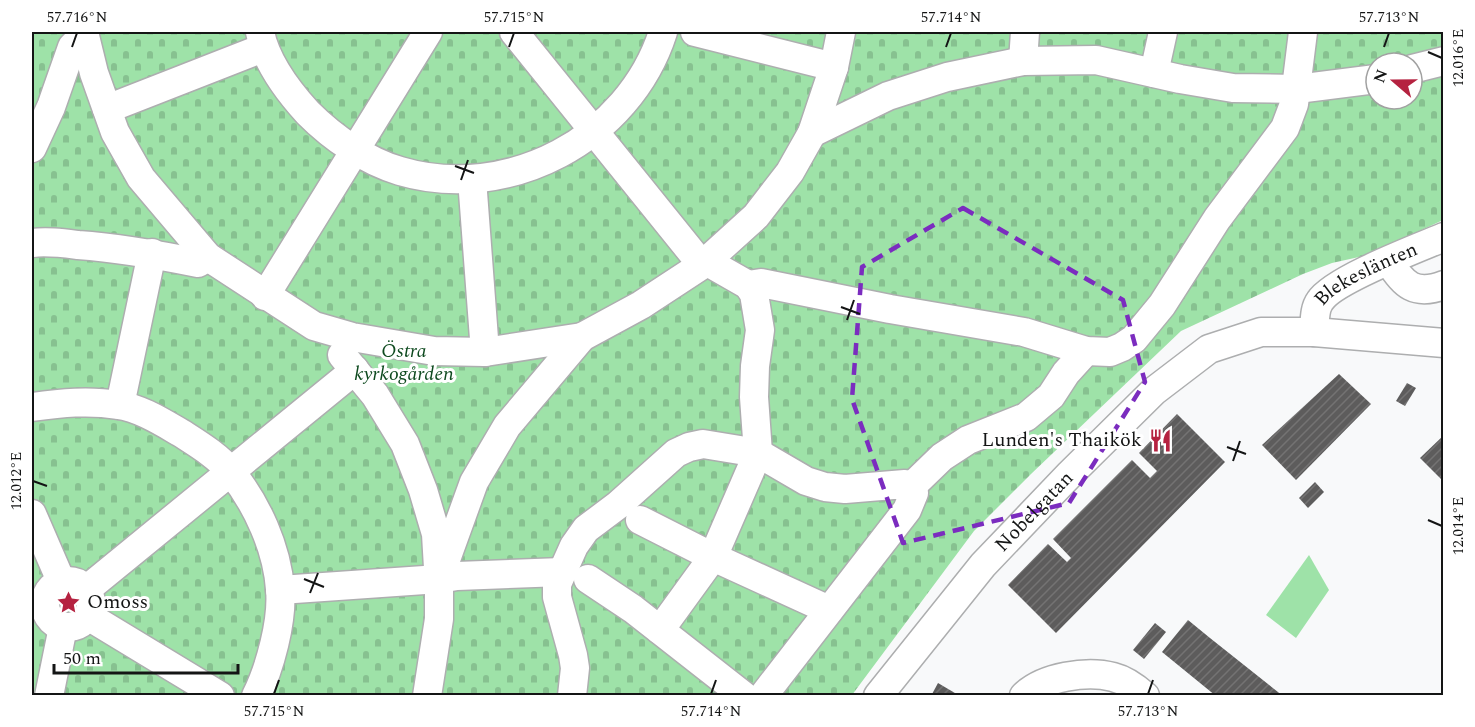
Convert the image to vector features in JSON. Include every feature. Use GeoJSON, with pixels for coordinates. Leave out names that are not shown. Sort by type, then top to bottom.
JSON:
{"type":"FeatureCollection","features":[{"type":"Feature","properties":{"kind":"street"},"geometry":{"type":"LineString","coordinates":[[265,296],[428,32]]}},
{"type":"Feature","properties":{"kind":"street"},"geometry":{"type":"LineString","coordinates":[[514,32],[704,263],[748,285],[754,294],[760,330],[754,397],[758,453],[713,557],[660,630]]}},
{"type":"Feature","properties":{"kind":"street"},"geometry":{"type":"LineString","coordinates":[[107,109],[262,40],[291,93],[328,131],[356,150],[388,167],[410,174],[472,179],[518,172],[539,164],[562,153],[595,132],[617,111],[642,79],[663,32]]}},
{"type":"Feature","properties":{"kind":"street"},"geometry":{"type":"LineString","coordinates":[[694,32],[834,67]]}},
{"type":"Feature","properties":{"kind":"street"},"geometry":{"type":"LineString","coordinates":[[84,33],[94,73],[115,132],[134,167],[208,257],[314,326],[352,337],[425,351],[485,352],[582,337],[641,305],[704,263],[756,216],[790,172],[812,133],[834,67],[841,32]]}},
{"type":"Feature","properties":{"kind":"street"},"geometry":{"type":"LineString","coordinates":[[1023,61],[1025,32]]}},
{"type":"Feature","properties":{"kind":"street"},"geometry":{"type":"LineString","coordinates":[[1154,73],[1163,32]]}},
{"type":"Feature","properties":{"kind":"street"},"geometry":{"type":"LineString","coordinates":[[748,285],[761,283],[841,300],[1024,332],[1086,351],[1110,352],[1122,347],[1134,339],[1162,305],[1217,219],[1285,128],[1297,89],[1303,32]]}},
{"type":"Feature","properties":{"kind":"street"},"geometry":{"type":"LineString","coordinates":[[32,148],[51,107],[72,46],[84,33]]}},
{"type":"Feature","properties":{"kind":"street"},"geometry":{"type":"LineString","coordinates":[[812,133],[888,96],[947,77],[1023,61],[1096,60],[1180,80],[1233,88],[1297,89],[1364,81]]}},
{"type":"Feature","properties":{"kind":"street"},"geometry":{"type":"LineString","coordinates":[[1424,66],[1443,61]]}},
{"type":"Feature","properties":{"kind":"street"},"geometry":{"type":"LineString","coordinates":[[472,179],[485,352]]}},
{"type":"Feature","properties":{"kind":"street","name":"Blekeslänten"},"geometry":{"type":"LineString","coordinates":[[1314,332],[1319,301],[1328,292],[1357,275],[1443,237]]}},
{"type":"Feature","properties":{"kind":"street"},"geometry":{"type":"LineString","coordinates":[[32,243],[94,246],[152,253],[198,263],[208,257]]}},
{"type":"Feature","properties":{"kind":"street"},"geometry":{"type":"LineString","coordinates":[[120,405],[152,253]]}},
{"type":"Feature","properties":{"kind":"street"},"geometry":{"type":"LineString","coordinates":[[1389,261],[1399,278],[1415,288],[1422,290],[1443,285]]}},
{"type":"Feature","properties":{"kind":"street"},"geometry":{"type":"LineString","coordinates":[[314,326],[375,395],[405,444],[423,490],[436,534],[439,579],[439,619],[427,696]]}},
{"type":"Feature","properties":{"kind":"street","name":"Nobelgatan"},"geometry":{"type":"LineString","coordinates":[[878,696],[983,565],[1093,451],[1168,378],[1209,349],[1261,332],[1314,332],[1443,343]]}},
{"type":"Feature","properties":{"kind":"street"},"geometry":{"type":"LineString","coordinates":[[439,579],[474,482],[502,434],[582,337]]}},
{"type":"Feature","properties":{"kind":"street"},"geometry":{"type":"LineString","coordinates":[[912,486],[942,457],[968,440],[1026,417],[1051,396],[1066,373],[1086,351]]}},
{"type":"Feature","properties":{"kind":"street"},"geometry":{"type":"LineString","coordinates":[[63,605],[355,370]]}},
{"type":"Feature","properties":{"kind":"street"},"geometry":{"type":"LineString","coordinates":[[32,407],[74,401],[120,405],[162,422],[203,447],[231,471],[257,511],[273,552],[280,590],[277,632],[265,679],[256,696]]}},
{"type":"Feature","properties":{"kind":"street"},"geometry":{"type":"LineString","coordinates":[[575,576],[574,546],[586,529],[618,505],[676,453],[689,447],[704,444],[758,453],[806,481],[825,487],[845,489],[904,484],[912,486]]}},
{"type":"Feature","properties":{"kind":"street"},"geometry":{"type":"LineString","coordinates":[[763,696],[907,510],[914,494],[912,486]]}},
{"type":"Feature","properties":{"kind":"street"},"geometry":{"type":"LineString","coordinates":[[32,514],[63,605],[49,696]]}},
{"type":"Feature","properties":{"kind":"street"},"geometry":{"type":"LineString","coordinates":[[640,520],[713,557],[829,610]]}},
{"type":"Feature","properties":{"kind":"street"},"geometry":{"type":"LineString","coordinates":[[280,590],[457,576],[575,576],[617,597],[744,696]]}},
{"type":"Feature","properties":{"kind":"street"},"geometry":{"type":"LineString","coordinates":[[572,696],[575,668],[557,597],[557,584],[575,576]]}},
{"type":"Feature","properties":{"kind":"street"},"geometry":{"type":"LineString","coordinates":[[63,605],[220,696]]}},
{"type":"Feature","properties":{"kind":"street"},"geometry":{"type":"LineString","coordinates":[[1024,696],[1033,687],[1062,677],[1091,675],[1112,677],[1133,686],[1145,696]]}},
{"type":"Feature","properties":{"kind":"highlighted area"},"geometry":{"type":"Polygon","coordinates":[[[963,208],[1123,300],[1145,382],[1069,503],[903,543],[852,399],[862,267],[963,208]]]}},
{"type":"Feature","properties":{"kind":"green space","name":"Östra kyrkogården"},"geometry":{"type":"Polygon","coordinates":[[[32,32],[1443,32],[1443,220],[1368,255],[1332,263],[1303,274],[1181,331],[974,531],[852,695],[32,695],[32,32]]]}},
{"type":"Feature","properties":{"kind":"green space"},"geometry":{"type":"Polygon","coordinates":[[[1309,555],[1329,590],[1296,638],[1266,615],[1309,555]]]}},
{"type":"Feature","properties":{"kind":"building"},"geometry":{"type":"Polygon","coordinates":[[[1339,374],[1371,404],[1296,480],[1262,445],[1339,374]]]}},
{"type":"Feature","properties":{"kind":"building"},"geometry":{"type":"Polygon","coordinates":[[[1407,383],[1416,388],[1405,406],[1396,401],[1407,383]]]}},
{"type":"Feature","properties":{"kind":"building"},"geometry":{"type":"Polygon","coordinates":[[[1177,414],[1225,462],[1056,633],[1008,585],[1048,544],[1067,562],[1071,558],[1053,539],[1132,460],[1150,478],[1157,471],[1139,453],[1177,414]]]}},
{"type":"Feature","properties":{"kind":"building"},"geometry":{"type":"Polygon","coordinates":[[[1444,435],[1444,482],[1420,458],[1444,435]]]}},
{"type":"Feature","properties":{"kind":"building"},"geometry":{"type":"Polygon","coordinates":[[[1315,482],[1324,492],[1308,508],[1299,498],[1315,482]]]}},
{"type":"Feature","properties":{"kind":"building"},"geometry":{"type":"Polygon","coordinates":[[[1188,620],[1283,696],[1216,696],[1162,652],[1188,620]]]}},
{"type":"Feature","properties":{"kind":"building"},"geometry":{"type":"Polygon","coordinates":[[[1155,623],[1166,632],[1144,659],[1133,650],[1155,623]]]}},
{"type":"Feature","properties":{"kind":"building"},"geometry":{"type":"Polygon","coordinates":[[[938,683],[960,696],[931,696],[938,683]]]}},
{"type":"Feature","properties":{"kind":"place","name":"Lunden's Thaikök"},"geometry":{"type":"Point","coordinates":[1160,440]}},
{"type":"Feature","properties":{"kind":"place","name":"Omoss"},"geometry":{"type":"Point","coordinates":[69,602]}}]}
